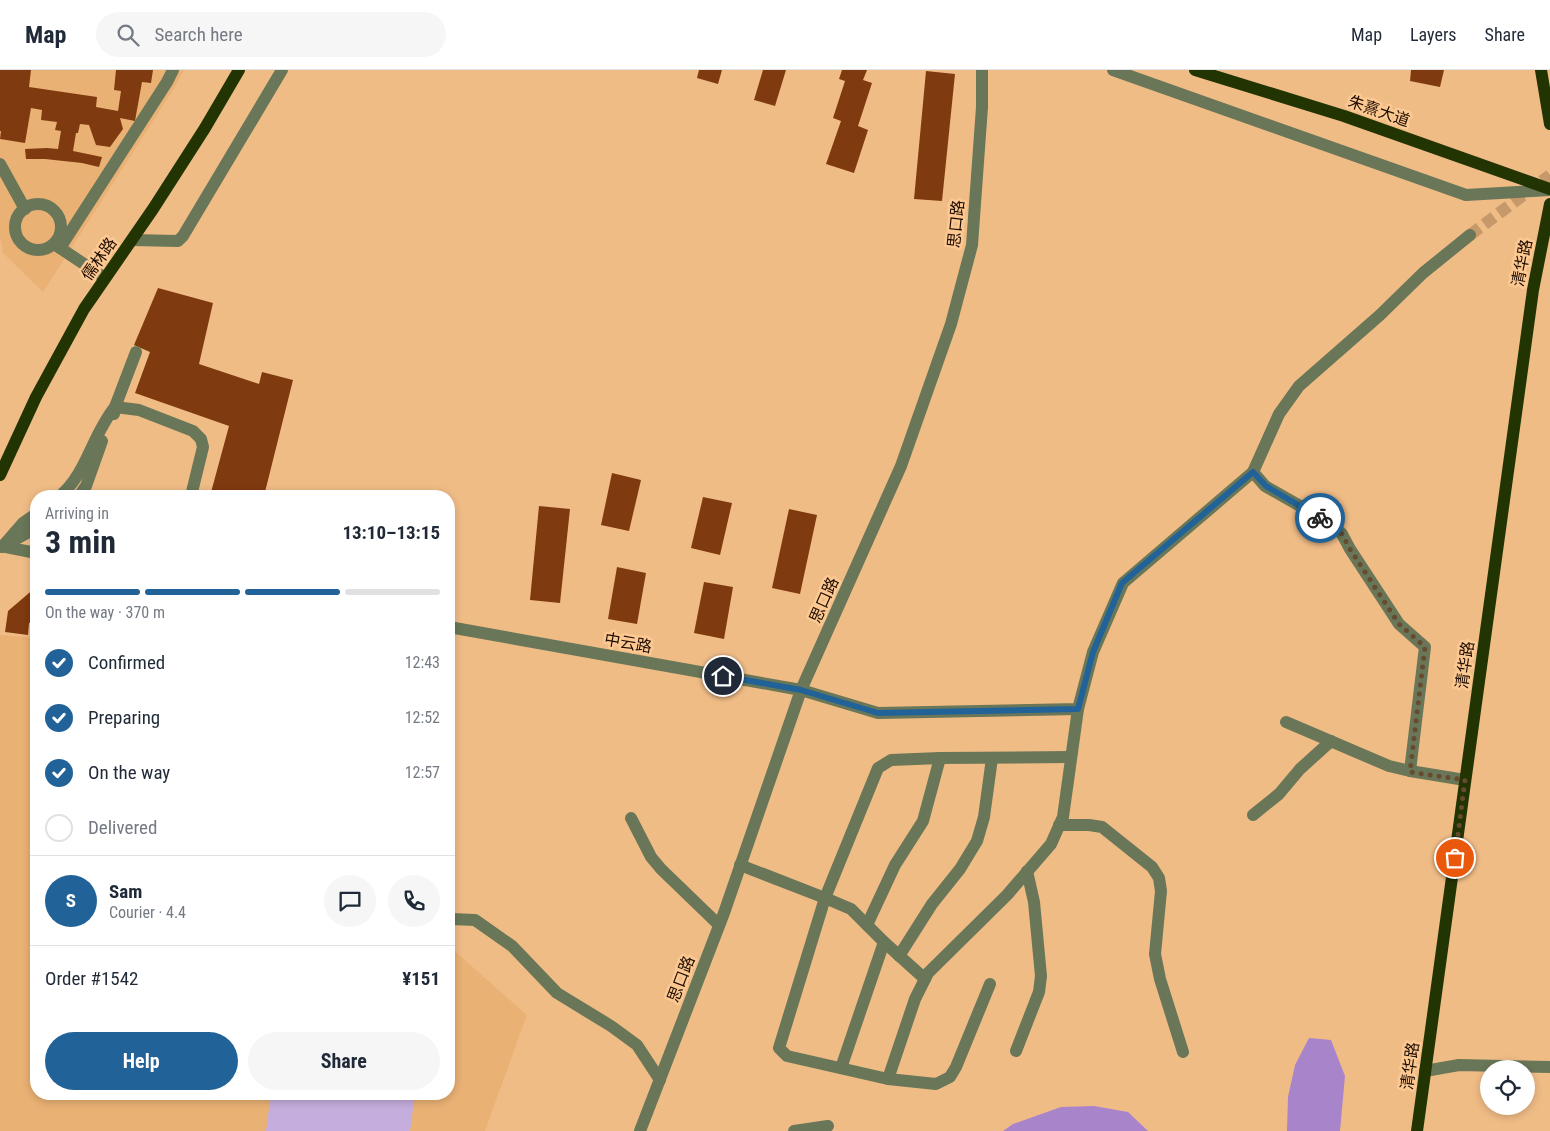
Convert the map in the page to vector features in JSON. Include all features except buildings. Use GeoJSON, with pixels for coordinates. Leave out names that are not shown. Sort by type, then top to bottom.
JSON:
{"type":"FeatureCollection","features":[{"type":"Feature","properties":{"kind":"main road","name":"儒林路"},"geometry":{"type":"LineString","coordinates":[[0,476],[36,397],[84,308],[132,240],[205,128],[238,70]]}},
{"type":"Feature","properties":{"kind":"main road","name":"朱熹大道"},"geometry":{"type":"LineString","coordinates":[[1195,70],[1344,116],[1550,189]]}},
{"type":"Feature","properties":{"kind":"main road"},"geometry":{"type":"LineString","coordinates":[[1541,70],[1550,124]]}},
{"type":"Feature","properties":{"kind":"main road","name":"清华路"},"geometry":{"type":"LineString","coordinates":[[1417,1131],[1533,290],[1550,204]]}},
{"type":"Feature","properties":{"kind":"street"},"geometry":{"type":"LineString","coordinates":[[57,246],[61,223],[54,210],[40,204],[26,208],[17,220],[17,235],[26,247],[41,250],[57,246],[167,82],[173,70]]}},
{"type":"Feature","properties":{"kind":"street"},"geometry":{"type":"LineString","coordinates":[[132,240],[178,241],[183,236],[282,70]]}},
{"type":"Feature","properties":{"kind":"street","name":"思口路"},"geometry":{"type":"LineString","coordinates":[[640,1131],[719,925],[801,690],[901,466],[951,324],[972,245],[982,107],[982,70]]}},
{"type":"Feature","properties":{"kind":"street"},"geometry":{"type":"LineString","coordinates":[[1114,70],[1466,195],[1550,189]]}},
{"type":"Feature","properties":{"kind":"street"},"geometry":{"type":"LineString","coordinates":[[0,164],[26,208]]}},
{"type":"Feature","properties":{"kind":"street"},"geometry":{"type":"LineString","coordinates":[[888,1079],[915,999],[928,973],[1007,895],[1051,844],[1062,817],[1078,709],[1093,652],[1122,583],[1253,472],[1279,414],[1299,386],[1423,273],[1470,235]]}},
{"type":"Feature","properties":{"kind":"street"},"geometry":{"type":"LineString","coordinates":[[57,246],[105,278]]}},
{"type":"Feature","properties":{"kind":"street"},"geometry":{"type":"LineString","coordinates":[[83,490],[114,414],[136,352]]}},
{"type":"Feature","properties":{"kind":"street"},"geometry":{"type":"LineString","coordinates":[[66,490],[79,475],[105,419],[115,407]]}},
{"type":"Feature","properties":{"kind":"street"},"geometry":{"type":"LineString","coordinates":[[115,407],[138,410],[193,431],[201,439],[203,446],[192,490]]}},
{"type":"Feature","properties":{"kind":"street"},"geometry":{"type":"LineString","coordinates":[[1253,472],[1266,486],[1330,523],[1342,534],[1399,624],[1425,647],[1410,772]]}},
{"type":"Feature","properties":{"kind":"street"},"geometry":{"type":"LineString","coordinates":[[1,546],[30,518]]}},
{"type":"Feature","properties":{"kind":"street"},"geometry":{"type":"LineString","coordinates":[[1,546],[30,531]]}},
{"type":"Feature","properties":{"kind":"street"},"geometry":{"type":"LineString","coordinates":[[1,546],[30,552]]}},
{"type":"Feature","properties":{"kind":"street","name":"中云路"},"geometry":{"type":"LineString","coordinates":[[455,628],[801,690],[878,713],[1078,709]]}},
{"type":"Feature","properties":{"kind":"street"},"geometry":{"type":"LineString","coordinates":[[1286,722],[1389,766],[1410,772],[1465,780]]}},
{"type":"Feature","properties":{"kind":"street"},"geometry":{"type":"LineString","coordinates":[[1253,815],[1279,794],[1295,774],[1331,741]]}},
{"type":"Feature","properties":{"kind":"street"},"geometry":{"type":"LineString","coordinates":[[990,984],[956,1067],[950,1077],[936,1084],[888,1079],[787,1056],[780,1048],[826,898],[878,768],[891,760],[1071,757]]}},
{"type":"Feature","properties":{"kind":"street"},"geometry":{"type":"LineString","coordinates":[[867,925],[895,866],[923,821],[940,758]]}},
{"type":"Feature","properties":{"kind":"street"},"geometry":{"type":"LineString","coordinates":[[899,956],[932,904],[960,869],[977,841],[984,817],[992,758]]}},
{"type":"Feature","properties":{"kind":"street"},"geometry":{"type":"LineString","coordinates":[[631,818],[651,857],[661,870],[719,925]]}},
{"type":"Feature","properties":{"kind":"street"},"geometry":{"type":"LineString","coordinates":[[1059,825],[1102,827],[1152,867],[1158,878],[1161,891],[1155,954],[1160,979],[1183,1052]]}},
{"type":"Feature","properties":{"kind":"street"},"geometry":{"type":"LineString","coordinates":[[740,865],[850,909],[925,979]]}},
{"type":"Feature","properties":{"kind":"street"},"geometry":{"type":"LineString","coordinates":[[1016,1051],[1040,992],[1041,976],[1034,902],[1027,871]]}},
{"type":"Feature","properties":{"kind":"street"},"geometry":{"type":"LineString","coordinates":[[455,919],[475,920],[512,946],[557,993],[628,1037],[637,1045],[660,1080]]}},
{"type":"Feature","properties":{"kind":"street"},"geometry":{"type":"LineString","coordinates":[[841,1068],[884,942]]}},
{"type":"Feature","properties":{"kind":"street"},"geometry":{"type":"LineString","coordinates":[[1425,1071],[1459,1065],[1550,1067]]}},
{"type":"Feature","properties":{"kind":"street"},"geometry":{"type":"LineString","coordinates":[[794,1131],[828,1126]]}},
{"type":"Feature","properties":{"kind":"shaded area"},"geometry":{"type":"Polygon","coordinates":[[[0,70],[184,70],[43,292],[3,253],[0,237],[0,70]]]}},
{"type":"Feature","properties":{"kind":"shaded area"},"geometry":{"type":"Polygon","coordinates":[[[0,635],[30,638],[30,1100],[455,1100],[455,951],[527,1015],[485,1131],[0,1131],[0,635]]]}},
{"type":"Feature","properties":{"kind":"shaded area"},"geometry":{"type":"Polygon","coordinates":[[[1309,1038],[1331,1040],[1345,1076],[1340,1131],[1287,1131],[1288,1097],[1295,1065],[1309,1038]]]}},
{"type":"Feature","properties":{"kind":"shaded area"},"geometry":{"type":"Polygon","coordinates":[[[270,1100],[414,1100],[410,1131],[266,1131],[270,1100]]]}},
{"type":"Feature","properties":{"kind":"shaded area"},"geometry":{"type":"Polygon","coordinates":[[[1094,1106],[1128,1112],[1148,1131],[1003,1131],[1013,1124],[1061,1107],[1094,1106]]]}},
{"type":"Feature","properties":{"kind":"tunnel"},"geometry":{"type":"LineString","coordinates":[[1470,235],[1550,175]]}},
{"type":"Feature","properties":{"kind":"way so far"},"geometry":{"type":"LineString","coordinates":[[1320,518],[1330,523],[1342,534],[1399,624],[1425,647],[1410,772],[1465,780],[1455,858]]}},
{"type":"Feature","properties":{"kind":"route"},"geometry":{"type":"LineString","coordinates":[[723,676],[801,690],[878,713],[1078,709],[1093,652],[1122,583],[1253,472],[1266,486],[1320,518]]}}]}
